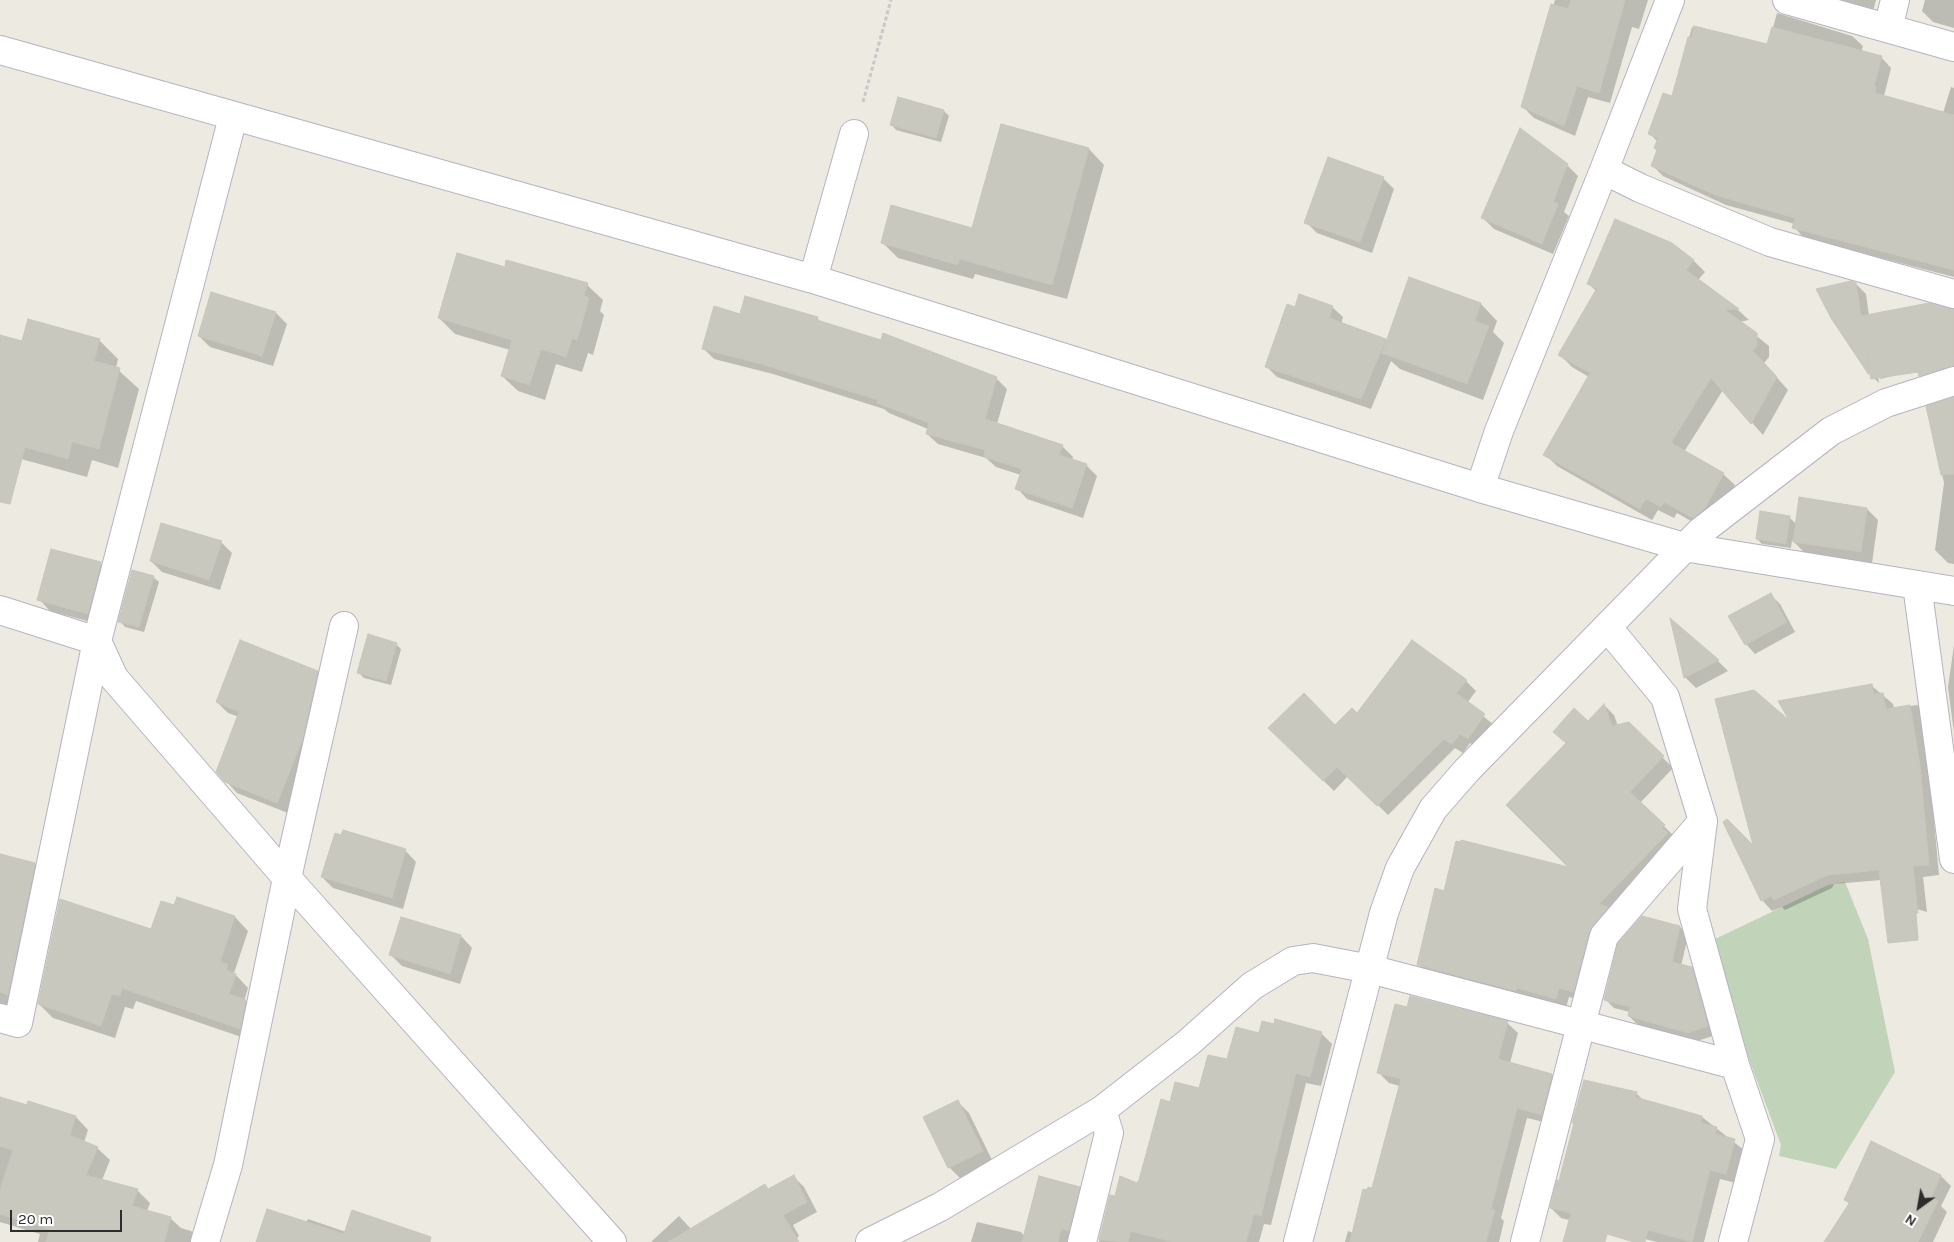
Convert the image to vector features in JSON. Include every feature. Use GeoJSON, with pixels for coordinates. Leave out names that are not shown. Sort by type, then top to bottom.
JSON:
{"type":"FeatureCollection","features":[{"type":"Feature","properties":{"kind":"street"},"geometry":{"type":"LineString","coordinates":[[1480,488],[1499,431],[1670,0]]}},
{"type":"Feature","properties":{"kind":"street"},"geometry":{"type":"LineString","coordinates":[[1787,0],[1954,47]]}},
{"type":"Feature","properties":{"kind":"street"},"geometry":{"type":"LineString","coordinates":[[1888,28],[1895,0]]}},
{"type":"Feature","properties":{"kind":"street"},"geometry":{"type":"LineString","coordinates":[[0,50],[813,279],[1480,488],[1684,547],[1954,591]]}},
{"type":"Feature","properties":{"kind":"street"},"geometry":{"type":"LineString","coordinates":[[0,1018],[18,1023],[97,641],[233,117]]}},
{"type":"Feature","properties":{"kind":"street"},"geometry":{"type":"LineString","coordinates":[[813,279],[854,134]]}},
{"type":"Feature","properties":{"kind":"street"},"geometry":{"type":"LineString","coordinates":[[1604,170],[1640,188],[1770,242],[1954,294]]}},
{"type":"Feature","properties":{"kind":"street"},"geometry":{"type":"LineString","coordinates":[[1298,1242],[1384,913],[1400,868],[1433,809],[1467,770],[1700,532],[1831,431],[1886,403],[1954,381]]}},
{"type":"Feature","properties":{"kind":"street"},"geometry":{"type":"LineString","coordinates":[[1917,585],[1954,858]]}},
{"type":"Feature","properties":{"kind":"street"},"geometry":{"type":"LineString","coordinates":[[0,610],[97,641],[114,678],[287,878],[612,1242]]}},
{"type":"Feature","properties":{"kind":"street"},"geometry":{"type":"LineString","coordinates":[[204,1242],[228,1165],[287,878],[344,626]]}},
{"type":"Feature","properties":{"kind":"street"},"geometry":{"type":"LineString","coordinates":[[1608,628],[1665,697],[1703,822],[1692,909],[1735,1065],[1760,1139],[1733,1242]]}},
{"type":"Feature","properties":{"kind":"street"},"geometry":{"type":"LineString","coordinates":[[1525,1242],[1604,936],[1703,822]]}},
{"type":"Feature","properties":{"kind":"street"},"geometry":{"type":"LineString","coordinates":[[870,1242],[957,1197],[1102,1110],[1188,1043],[1252,986],[1293,961],[1313,958],[1370,969],[1735,1065]]}},
{"type":"Feature","properties":{"kind":"street"},"geometry":{"type":"LineString","coordinates":[[1082,1242],[1109,1133],[1102,1110]]}},
{"type":"Feature","properties":{"kind":"path"},"geometry":{"type":"LineString","coordinates":[[854,134],[891,0]]}},
{"type":"Feature","properties":{"kind":"green space"},"geometry":{"type":"Polygon","coordinates":[[[1845,882],[1868,939],[1895,1072],[1836,1169],[1779,1156],[1781,1145],[1750,1062],[1711,941],[1828,885],[1845,882]]]}},
{"type":"Feature","properties":{"kind":"building"},"geometry":{"type":"Polygon","coordinates":[[[1571,0],[1625,0],[1599,93],[1577,86],[1564,126],[1521,107],[1551,4],[1568,9],[1571,0]]]}},
{"type":"Feature","properties":{"kind":"building"},"geometry":{"type":"Polygon","coordinates":[[[1694,26],[1767,44],[1772,27],[1882,56],[1874,86],[1876,87],[1875,93],[1954,115],[1954,270],[1792,228],[1795,218],[1715,195],[1651,166],[1657,150],[1654,148],[1658,138],[1648,134],[1663,93],[1672,96],[1688,37],[1692,37],[1694,26]]]}},
{"type":"Feature","properties":{"kind":"building"},"geometry":{"type":"Polygon","coordinates":[[[898,97],[944,110],[936,138],[890,125],[898,97]]]}},
{"type":"Feature","properties":{"kind":"building"},"geometry":{"type":"Polygon","coordinates":[[[1001,124],[1089,148],[1052,285],[960,259],[958,265],[881,243],[891,205],[972,228],[1001,124]]]}},
{"type":"Feature","properties":{"kind":"building"},"geometry":{"type":"Polygon","coordinates":[[[1520,128],[1568,164],[1553,202],[1558,204],[1542,244],[1481,218],[1520,128]]]}},
{"type":"Feature","properties":{"kind":"building"},"geometry":{"type":"Polygon","coordinates":[[[1328,157],[1384,177],[1360,242],[1304,223],[1328,157]]]}},
{"type":"Feature","properties":{"kind":"building"},"geometry":{"type":"Polygon","coordinates":[[[1615,219],[1672,243],[1694,260],[1686,270],[1739,309],[1725,310],[1757,333],[1757,345],[1753,351],[1777,377],[1751,424],[1711,378],[1671,443],[1724,473],[1704,510],[1693,518],[1664,502],[1661,507],[1646,499],[1640,509],[1543,455],[1590,373],[1558,355],[1597,288],[1587,284],[1615,219]]]}},
{"type":"Feature","properties":{"kind":"building"},"geometry":{"type":"Polygon","coordinates":[[[457,253],[505,267],[506,260],[588,283],[584,296],[589,298],[577,340],[572,338],[566,357],[541,349],[529,385],[501,376],[512,340],[438,318],[457,253]]]}},
{"type":"Feature","properties":{"kind":"building"},"geometry":{"type":"Polygon","coordinates":[[[1409,277],[1481,303],[1475,321],[1489,326],[1467,384],[1382,353],[1409,277]]]}},
{"type":"Feature","properties":{"kind":"building"},"geometry":{"type":"Polygon","coordinates":[[[1851,281],[1856,283],[1861,316],[1929,303],[1954,309],[1954,366],[1919,376],[1918,372],[1871,379],[1867,352],[1869,375],[1831,318],[1816,289],[1851,281]]]}},
{"type":"Feature","properties":{"kind":"building"},"geometry":{"type":"Polygon","coordinates":[[[211,292],[276,312],[262,356],[198,336],[211,292]]]}},
{"type":"Feature","properties":{"kind":"building"},"geometry":{"type":"Polygon","coordinates":[[[1299,294],[1333,306],[1329,318],[1386,339],[1361,399],[1265,367],[1287,304],[1295,307],[1299,294]]]}},
{"type":"Feature","properties":{"kind":"building"},"geometry":{"type":"Polygon","coordinates":[[[745,296],[818,317],[817,320],[881,340],[883,333],[997,377],[985,419],[1063,445],[1059,455],[1087,464],[1072,508],[1015,489],[1022,469],[984,457],[985,450],[926,434],[929,423],[877,403],[878,400],[761,364],[702,349],[714,306],[740,314],[745,296]]]}},
{"type":"Feature","properties":{"kind":"building"},"geometry":{"type":"Polygon","coordinates":[[[28,319],[100,339],[94,361],[120,368],[99,449],[72,442],[68,459],[25,447],[10,504],[0,502],[0,335],[22,341],[28,319]]]}},
{"type":"Feature","properties":{"kind":"building"},"geometry":{"type":"Polygon","coordinates":[[[1954,397],[1954,474],[1941,475],[1926,406],[1954,397]]]}},
{"type":"Feature","properties":{"kind":"building"},"geometry":{"type":"Polygon","coordinates":[[[1799,497],[1867,508],[1861,552],[1793,542],[1799,497]]]}},
{"type":"Feature","properties":{"kind":"building"},"geometry":{"type":"Polygon","coordinates":[[[1760,511],[1790,516],[1786,544],[1756,539],[1760,511]]]}},
{"type":"Feature","properties":{"kind":"building"},"geometry":{"type":"Polygon","coordinates":[[[161,523],[222,541],[209,580],[150,561],[161,523]]]}},
{"type":"Feature","properties":{"kind":"building"},"geometry":{"type":"Polygon","coordinates":[[[51,549],[101,562],[88,614],[37,600],[51,549]]]}},
{"type":"Feature","properties":{"kind":"building"},"geometry":{"type":"Polygon","coordinates":[[[132,570],[154,576],[139,627],[118,622],[132,570]]]}},
{"type":"Feature","properties":{"kind":"building"},"geometry":{"type":"Polygon","coordinates":[[[1771,593],[1787,622],[1745,645],[1728,616],[1771,593]]]}},
{"type":"Feature","properties":{"kind":"building"},"geometry":{"type":"Polygon","coordinates":[[[1670,618],[1719,660],[1684,678],[1670,618]]]}},
{"type":"Feature","properties":{"kind":"building"},"geometry":{"type":"Polygon","coordinates":[[[368,634],[397,643],[386,681],[357,673],[368,634]]]}},
{"type":"Feature","properties":{"kind":"building"},"geometry":{"type":"Polygon","coordinates":[[[240,640],[318,671],[302,741],[277,803],[225,782],[216,772],[239,712],[216,702],[240,640]]]}},
{"type":"Feature","properties":{"kind":"building"},"geometry":{"type":"Polygon","coordinates":[[[1412,640],[1467,680],[1456,693],[1485,714],[1468,739],[1460,734],[1452,744],[1444,739],[1377,806],[1337,767],[1323,781],[1268,728],[1304,693],[1335,725],[1352,708],[1357,713],[1412,640]]]}},
{"type":"Feature","properties":{"kind":"building"},"geometry":{"type":"Polygon","coordinates":[[[1872,684],[1874,694],[1883,693],[1886,709],[1910,705],[1920,765],[1929,865],[1913,866],[1918,913],[1916,913],[1918,940],[1888,943],[1879,870],[1828,875],[1774,900],[1771,896],[1761,901],[1723,822],[1727,819],[1753,845],[1715,699],[1754,690],[1789,720],[1778,701],[1872,684]]]}},
{"type":"Feature","properties":{"kind":"building"},"geometry":{"type":"Polygon","coordinates":[[[1604,704],[1612,726],[1629,722],[1664,756],[1630,792],[1665,825],[1662,828],[1668,833],[1599,904],[1608,907],[1589,932],[1574,992],[1559,988],[1556,999],[1517,988],[1516,991],[1417,965],[1435,888],[1444,891],[1456,841],[1460,842],[1461,840],[1568,867],[1506,805],[1566,743],[1553,732],[1574,708],[1588,721],[1604,704]]]}},
{"type":"Feature","properties":{"kind":"building"},"geometry":{"type":"Polygon","coordinates":[[[343,830],[406,849],[392,898],[321,877],[335,833],[341,835],[343,830]]]}},
{"type":"Feature","properties":{"kind":"building"},"geometry":{"type":"Polygon","coordinates":[[[0,854],[35,863],[8,995],[0,992],[0,854]]]}},
{"type":"Feature","properties":{"kind":"building"},"geometry":{"type":"Polygon","coordinates":[[[177,897],[235,916],[220,962],[228,964],[226,970],[236,974],[229,994],[246,1000],[240,1029],[122,988],[120,996],[112,994],[101,1026],[38,1004],[60,899],[151,929],[161,901],[174,905],[177,897]]]}},
{"type":"Feature","properties":{"kind":"building"},"geometry":{"type":"Polygon","coordinates":[[[1642,916],[1680,926],[1672,962],[1692,967],[1708,1026],[1688,1033],[1628,1016],[1630,1007],[1604,1000],[1618,943],[1642,916]]]}},
{"type":"Feature","properties":{"kind":"building"},"geometry":{"type":"Polygon","coordinates":[[[401,917],[461,935],[450,974],[389,955],[401,917]]]}},
{"type":"Feature","properties":{"kind":"building"},"geometry":{"type":"Polygon","coordinates":[[[1410,996],[1508,1021],[1498,1059],[1552,1074],[1542,1115],[1517,1108],[1491,1209],[1495,1210],[1486,1242],[1350,1242],[1363,1189],[1372,1188],[1401,1079],[1377,1073],[1395,1004],[1407,1007],[1410,996]]]}},
{"type":"Feature","properties":{"kind":"building"},"geometry":{"type":"Polygon","coordinates":[[[1275,1019],[1322,1032],[1310,1077],[1296,1073],[1261,1216],[1254,1214],[1246,1242],[1172,1242],[1131,1231],[1128,1242],[1099,1240],[1110,1195],[1115,1196],[1120,1176],[1137,1183],[1139,1180],[1161,1099],[1170,1102],[1175,1082],[1199,1088],[1208,1055],[1227,1059],[1236,1027],[1259,1033],[1262,1021],[1274,1024],[1275,1019]]]}},
{"type":"Feature","properties":{"kind":"building"},"geometry":{"type":"Polygon","coordinates":[[[1584,1080],[1637,1092],[1635,1097],[1702,1116],[1701,1123],[1717,1127],[1715,1134],[1735,1139],[1726,1174],[1710,1170],[1692,1242],[1648,1230],[1645,1242],[1634,1242],[1607,1234],[1605,1242],[1563,1242],[1571,1213],[1550,1208],[1557,1180],[1559,1181],[1584,1080]]]}},
{"type":"Feature","properties":{"kind":"building"},"geometry":{"type":"Polygon","coordinates":[[[0,1097],[27,1105],[28,1101],[76,1116],[70,1135],[98,1147],[86,1175],[138,1189],[132,1206],[171,1217],[164,1242],[46,1242],[50,1229],[0,1214],[0,1190],[13,1150],[0,1146],[0,1097]]]}},
{"type":"Feature","properties":{"kind":"building"},"geometry":{"type":"Polygon","coordinates":[[[958,1100],[983,1151],[948,1168],[923,1117],[958,1100]]]}},
{"type":"Feature","properties":{"kind":"building"},"geometry":{"type":"Polygon","coordinates":[[[1871,1141],[1941,1175],[1931,1198],[1938,1201],[1918,1242],[1824,1242],[1850,1202],[1844,1200],[1871,1141]]]}},
{"type":"Feature","properties":{"kind":"building"},"geometry":{"type":"Polygon","coordinates":[[[794,1175],[807,1202],[783,1215],[799,1242],[668,1242],[765,1184],[768,1189],[794,1175]]]}},
{"type":"Feature","properties":{"kind":"building"},"geometry":{"type":"Polygon","coordinates":[[[1039,1176],[1080,1187],[1069,1231],[1061,1229],[1058,1242],[1022,1242],[1039,1176]]]}},
{"type":"Feature","properties":{"kind":"building"},"geometry":{"type":"Polygon","coordinates":[[[267,1209],[344,1234],[352,1210],[431,1237],[430,1242],[256,1242],[267,1209]]]}}]}
